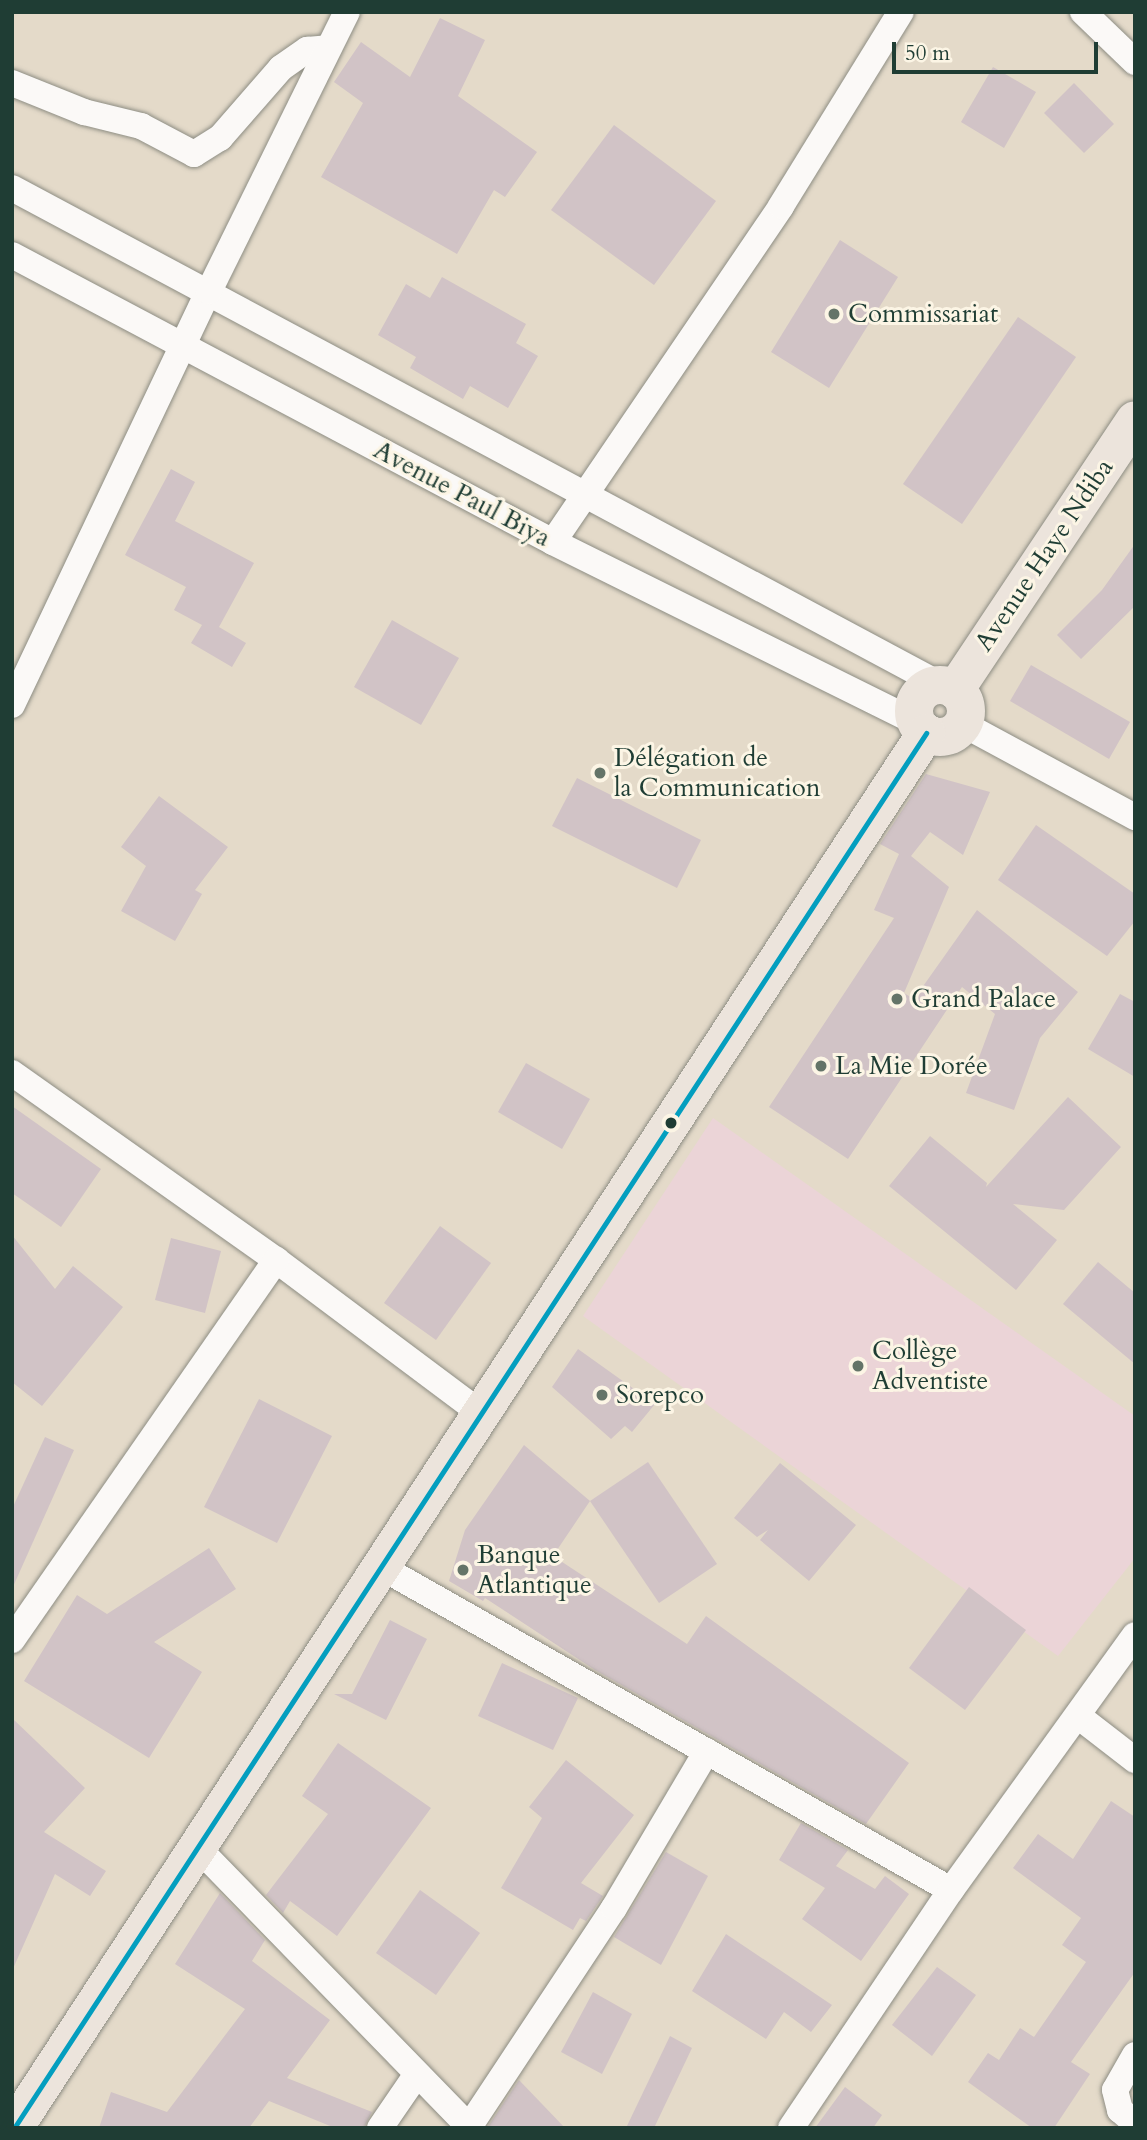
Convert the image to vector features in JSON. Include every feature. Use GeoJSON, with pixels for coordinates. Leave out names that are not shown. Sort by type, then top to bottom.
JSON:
{"type":"FeatureCollection","features":[{"type":"Feature","properties":{"kind":"highway","name":"Avenue Haye Ndiba"},"geometry":{"type":"LineString","coordinates":[[921,728],[916,701],[926,690],[953,700],[1135,421]]}},
{"type":"Feature","properties":{"kind":"highway"},"geometry":{"type":"LineString","coordinates":[[14,2128],[482,1414],[921,728]]}},
{"type":"Feature","properties":{"kind":"street"},"geometry":{"type":"LineString","coordinates":[[12,705],[208,291],[348,12]]}},
{"type":"Feature","properties":{"kind":"street"},"geometry":{"type":"LineString","coordinates":[[553,542],[781,206],[901,12]]}},
{"type":"Feature","properties":{"kind":"street"},"geometry":{"type":"LineString","coordinates":[[1083,12],[1135,62]]}},
{"type":"Feature","properties":{"kind":"street"},"geometry":{"type":"LineString","coordinates":[[12,83],[84,113],[141,126],[194,154],[219,138],[281,68],[307,50],[328,48]]}},
{"type":"Feature","properties":{"kind":"street"},"geometry":{"type":"LineString","coordinates":[[12,188],[583,495],[953,700],[1135,817]]}},
{"type":"Feature","properties":{"kind":"street","name":"Avenue Paul Biya"},"geometry":{"type":"LineString","coordinates":[[12,255],[553,542],[921,728]]}},
{"type":"Feature","properties":{"kind":"street"},"geometry":{"type":"LineString","coordinates":[[15,1078],[276,1260],[482,1414]]}},
{"type":"Feature","properties":{"kind":"street"},"geometry":{"type":"LineString","coordinates":[[12,1640],[276,1260]]}},
{"type":"Feature","properties":{"kind":"street"},"geometry":{"type":"LineString","coordinates":[[381,1567],[951,1889]]}},
{"type":"Feature","properties":{"kind":"street"},"geometry":{"type":"LineString","coordinates":[[791,2128],[951,1889],[1135,1635]]}},
{"type":"Feature","properties":{"kind":"street"},"geometry":{"type":"LineString","coordinates":[[1078,1716],[1135,1760]]}},
{"type":"Feature","properties":{"kind":"street"},"geometry":{"type":"LineString","coordinates":[[197,1847],[470,2127],[614,1909],[707,1751]]}},
{"type":"Feature","properties":{"kind":"street"},"geometry":{"type":"LineString","coordinates":[[1135,2055],[1115,2090],[1120,2110],[1135,2123]]}},
{"type":"Feature","properties":{"kind":"street"},"geometry":{"type":"LineString","coordinates":[[380,2128],[417,2074]]}},
{"type":"Feature","properties":{"kind":"shaded area","name":"Collège Adventiste"},"geometry":{"type":"Polygon","coordinates":[[[713,1118],[1135,1416],[1135,1558],[1058,1656],[583,1316],[713,1118]]]}},
{"type":"Feature","properties":{"kind":"building"},"geometry":{"type":"Polygon","coordinates":[[[440,18],[485,40],[458,96],[537,152],[505,197],[494,190],[457,254],[321,177],[363,103],[334,82],[361,42],[410,77],[440,18]]]}},
{"type":"Feature","properties":{"kind":"building"},"geometry":{"type":"Polygon","coordinates":[[[993,67],[1036,92],[1004,148],[961,122],[993,67]]]}},
{"type":"Feature","properties":{"kind":"building"},"geometry":{"type":"Polygon","coordinates":[[[1074,83],[1114,124],[1084,153],[1044,113],[1074,83]]]}},
{"type":"Feature","properties":{"kind":"building"},"geometry":{"type":"Polygon","coordinates":[[[614,125],[716,201],[654,285],[551,210],[614,125]]]}},
{"type":"Feature","properties":{"kind":"building","name":"Commissariat"},"geometry":{"type":"Polygon","coordinates":[[[840,240],[898,277],[829,388],[771,352],[840,240]]]}},
{"type":"Feature","properties":{"kind":"building"},"geometry":{"type":"Polygon","coordinates":[[[442,277],[526,324],[516,343],[538,356],[508,408],[470,386],[463,399],[410,368],[416,357],[378,335],[406,284],[430,298],[442,277]]]}},
{"type":"Feature","properties":{"kind":"building"},"geometry":{"type":"Polygon","coordinates":[[[1018,317],[1076,357],[962,524],[903,484],[1018,317]]]}},
{"type":"Feature","properties":{"kind":"building"},"geometry":{"type":"Polygon","coordinates":[[[171,469],[195,482],[175,521],[254,563],[219,627],[246,643],[232,667],[191,643],[202,625],[174,610],[186,587],[125,555],[171,469]]]}},
{"type":"Feature","properties":{"kind":"building"},"geometry":{"type":"Polygon","coordinates":[[[1135,544],[1135,606],[1081,659],[1057,635],[1102,590],[1135,544]]]}},
{"type":"Feature","properties":{"kind":"building"},"geometry":{"type":"Polygon","coordinates":[[[392,620],[459,658],[421,725],[354,687],[392,620]]]}},
{"type":"Feature","properties":{"kind":"building"},"geometry":{"type":"Polygon","coordinates":[[[1031,665],[1130,722],[1109,759],[1010,701],[1031,665]]]}},
{"type":"Feature","properties":{"kind":"building"},"geometry":{"type":"Polygon","coordinates":[[[926,774],[990,792],[963,855],[930,832],[911,856],[949,887],[904,993],[914,999],[977,910],[1078,992],[1040,1038],[1014,1110],[966,1093],[995,1014],[962,987],[848,1159],[769,1107],[894,918],[874,910],[899,854],[880,844],[926,774]]]}},
{"type":"Feature","properties":{"kind":"building"},"geometry":{"type":"Polygon","coordinates":[[[577,778],[701,840],[677,888],[552,826],[577,778]]]}},
{"type":"Feature","properties":{"kind":"building"},"geometry":{"type":"Polygon","coordinates":[[[159,796],[228,847],[195,890],[202,894],[175,941],[121,911],[146,866],[121,847],[159,796]]]}},
{"type":"Feature","properties":{"kind":"building"},"geometry":{"type":"Polygon","coordinates":[[[1036,825],[1135,894],[1135,921],[1107,956],[998,880],[1036,825]]]}},
{"type":"Feature","properties":{"kind":"building"},"geometry":{"type":"Polygon","coordinates":[[[1120,994],[1135,1002],[1135,1077],[1088,1049],[1120,994]]]}},
{"type":"Feature","properties":{"kind":"building"},"geometry":{"type":"Polygon","coordinates":[[[526,1063],[590,1099],[562,1149],[498,1112],[526,1063]]]}},
{"type":"Feature","properties":{"kind":"building"},"geometry":{"type":"Polygon","coordinates":[[[1068,1097],[1121,1147],[1064,1210],[1013,1204],[1057,1240],[1016,1290],[889,1186],[930,1136],[987,1183],[986,1187],[1068,1097]]]}},
{"type":"Feature","properties":{"kind":"building"},"geometry":{"type":"Polygon","coordinates":[[[12,1106],[101,1169],[61,1227],[12,1193],[12,1106]]]}},
{"type":"Feature","properties":{"kind":"building"},"geometry":{"type":"Polygon","coordinates":[[[440,1226],[491,1263],[436,1340],[384,1303],[440,1226]]]}},
{"type":"Feature","properties":{"kind":"building"},"geometry":{"type":"Polygon","coordinates":[[[12,1235],[55,1289],[73,1266],[123,1307],[42,1406],[12,1382],[12,1235]]]}},
{"type":"Feature","properties":{"kind":"building"},"geometry":{"type":"Polygon","coordinates":[[[171,1238],[221,1251],[205,1313],[155,1300],[171,1238]]]}},
{"type":"Feature","properties":{"kind":"building"},"geometry":{"type":"Polygon","coordinates":[[[1098,1262],[1135,1293],[1135,1364],[1063,1304],[1098,1262]]]}},
{"type":"Feature","properties":{"kind":"building","name":"Sorepco"},"geometry":{"type":"Polygon","coordinates":[[[578,1349],[655,1404],[632,1432],[625,1426],[611,1439],[552,1387],[578,1349]]]}},
{"type":"Feature","properties":{"kind":"building"},"geometry":{"type":"Polygon","coordinates":[[[259,1399],[332,1436],[277,1543],[204,1507],[259,1399]]]}},
{"type":"Feature","properties":{"kind":"building"},"geometry":{"type":"Polygon","coordinates":[[[45,1437],[74,1450],[12,1589],[12,1509],[45,1437]]]}},
{"type":"Feature","properties":{"kind":"building"},"geometry":{"type":"Polygon","coordinates":[[[524,1445],[590,1501],[553,1556],[687,1644],[706,1616],[909,1763],[866,1824],[595,1670],[485,1598],[483,1601],[449,1581],[465,1530],[524,1445]]]}},
{"type":"Feature","properties":{"kind":"building"},"geometry":{"type":"Polygon","coordinates":[[[648,1462],[717,1564],[659,1603],[590,1501],[648,1462]]]}},
{"type":"Feature","properties":{"kind":"building"},"geometry":{"type":"Polygon","coordinates":[[[780,1463],[856,1525],[809,1581],[760,1540],[768,1530],[757,1537],[734,1518],[780,1463]]]}},
{"type":"Feature","properties":{"kind":"building"},"geometry":{"type":"Polygon","coordinates":[[[209,1548],[236,1589],[154,1642],[202,1672],[149,1758],[24,1681],[77,1595],[107,1614],[209,1548]]]}},
{"type":"Feature","properties":{"kind":"building"},"geometry":{"type":"Polygon","coordinates":[[[969,1587],[1026,1630],[965,1710],[909,1668],[969,1587]]]}},
{"type":"Feature","properties":{"kind":"building"},"geometry":{"type":"Polygon","coordinates":[[[390,1620],[427,1639],[386,1720],[334,1694],[352,1694],[390,1620]]]}},
{"type":"Feature","properties":{"kind":"building"},"geometry":{"type":"Polygon","coordinates":[[[502,1663],[578,1698],[553,1750],[478,1716],[502,1663]]]}},
{"type":"Feature","properties":{"kind":"building"},"geometry":{"type":"Polygon","coordinates":[[[12,1718],[85,1788],[44,1832],[106,1871],[90,1896],[55,1874],[12,1971],[12,1718]]]}},
{"type":"Feature","properties":{"kind":"building"},"geometry":{"type":"Polygon","coordinates":[[[338,1743],[431,1808],[337,1936],[290,1901],[283,1913],[266,1895],[328,1814],[302,1796],[338,1743]]]}},
{"type":"Feature","properties":{"kind":"building"},"geometry":{"type":"Polygon","coordinates":[[[566,1760],[634,1815],[581,1883],[603,1896],[586,1921],[580,1918],[573,1930],[501,1888],[542,1818],[529,1807],[566,1760]]]}},
{"type":"Feature","properties":{"kind":"building"},"geometry":{"type":"Polygon","coordinates":[[[1111,1801],[1135,1817],[1135,1972],[1071,2062],[1090,2074],[1054,2128],[1032,2128],[968,2082],[988,2053],[999,2060],[1020,2028],[1034,2037],[1086,1962],[1062,1945],[1081,1918],[1013,1868],[1038,1834],[1073,1859],[1111,1801]]]}},
{"type":"Feature","properties":{"kind":"building"},"geometry":{"type":"Polygon","coordinates":[[[801,1823],[848,1850],[836,1866],[875,1889],[885,1876],[909,1894],[861,1961],[802,1919],[825,1888],[779,1860],[801,1823]]]}},
{"type":"Feature","properties":{"kind":"building"},"geometry":{"type":"Polygon","coordinates":[[[666,1852],[708,1876],[661,1965],[614,1937],[666,1852]]]}},
{"type":"Feature","properties":{"kind":"building"},"geometry":{"type":"Polygon","coordinates":[[[420,1890],[480,1933],[436,1995],[376,1953],[420,1890]]]}},
{"type":"Feature","properties":{"kind":"building"},"geometry":{"type":"Polygon","coordinates":[[[220,1893],[265,1940],[252,1961],[330,2020],[287,2078],[372,2112],[364,2128],[335,2128],[269,2101],[249,2128],[99,2128],[111,2092],[167,2112],[245,2009],[175,1964],[220,1893]]]}},
{"type":"Feature","properties":{"kind":"building"},"geometry":{"type":"Polygon","coordinates":[[[726,1934],[832,2005],[811,2032],[784,2012],[766,2039],[692,1991],[726,1934]]]}},
{"type":"Feature","properties":{"kind":"building"},"geometry":{"type":"Polygon","coordinates":[[[937,1967],[976,1995],[932,2056],[892,2025],[937,1967]]]}},
{"type":"Feature","properties":{"kind":"building"},"geometry":{"type":"Polygon","coordinates":[[[593,1992],[632,2014],[602,2074],[561,2052],[593,1992]]]}},
{"type":"Feature","properties":{"kind":"building"},"geometry":{"type":"Polygon","coordinates":[[[670,2036],[692,2048],[654,2128],[626,2128],[670,2036]]]}},
{"type":"Feature","properties":{"kind":"building"},"geometry":{"type":"Polygon","coordinates":[[[519,2080],[565,2128],[487,2128],[519,2080]]]}},
{"type":"Feature","properties":{"kind":"building"},"geometry":{"type":"Polygon","coordinates":[[[845,2087],[882,2115],[873,2128],[815,2128],[845,2087]]]}},
{"type":"Feature","properties":{"kind":"transit line"},"geometry":{"type":"LineString","coordinates":[[14,2128],[926,733]]}},
{"type":"Feature","properties":{"kind":"place","name":"Commissariat"},"geometry":{"type":"Point","coordinates":[834,314]}},
{"type":"Feature","properties":{"kind":"place","name":"Délégation de la Communication"},"geometry":{"type":"Point","coordinates":[600,773]}},
{"type":"Feature","properties":{"kind":"place","name":"Grand Palace"},"geometry":{"type":"Point","coordinates":[897,999]}},
{"type":"Feature","properties":{"kind":"place","name":"La Mie Dorée"},"geometry":{"type":"Point","coordinates":[821,1066]}},
{"type":"Feature","properties":{"kind":"place","name":"Collège Adventiste"},"geometry":{"type":"Point","coordinates":[858,1366]}},
{"type":"Feature","properties":{"kind":"place","name":"Sorepco"},"geometry":{"type":"Point","coordinates":[602,1395]}},
{"type":"Feature","properties":{"kind":"place","name":"Banque Atlantique"},"geometry":{"type":"Point","coordinates":[463,1570]}}]}
